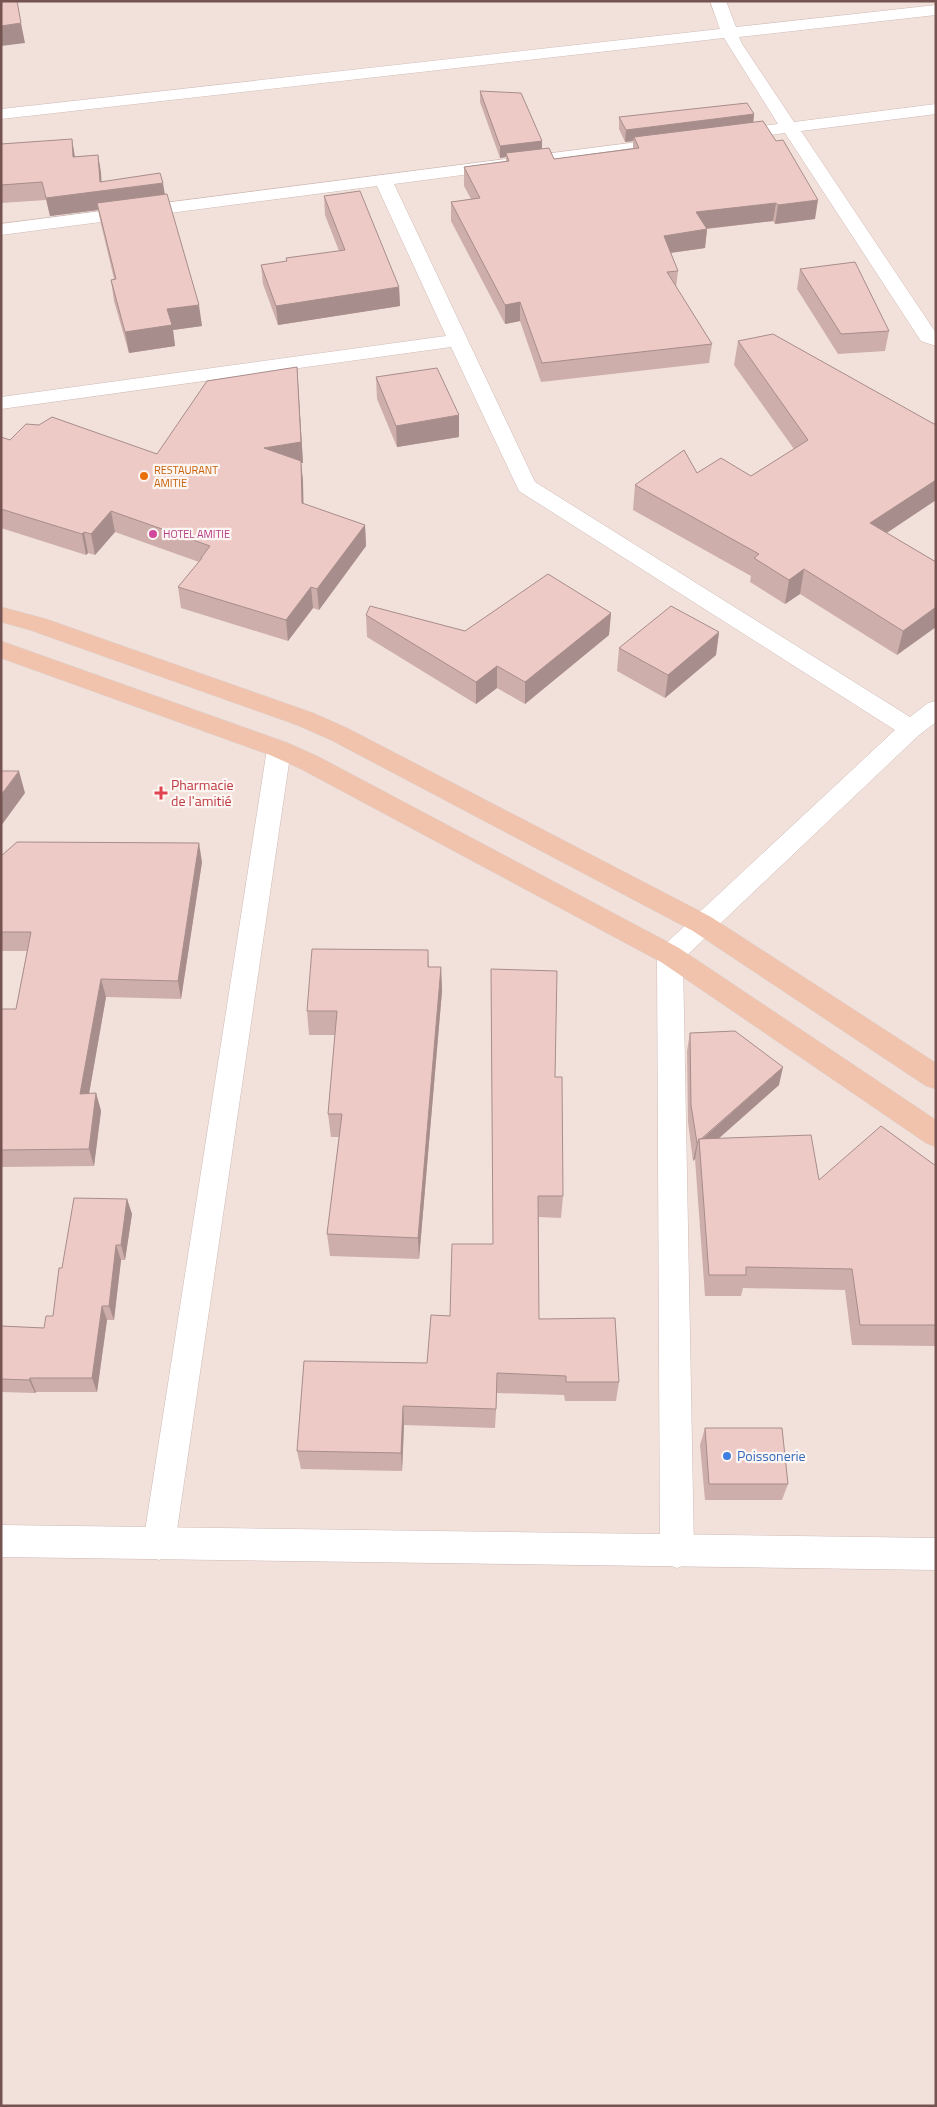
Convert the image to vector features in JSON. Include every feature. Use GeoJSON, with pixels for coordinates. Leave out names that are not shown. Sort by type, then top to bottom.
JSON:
{"type":"FeatureCollection","features":[{"type":"Feature","properties":{"kind":"main road"},"geometry":{"type":"LineString","coordinates":[[1,614],[38,624],[305,719],[339,734],[702,924],[936,1078]]}},
{"type":"Feature","properties":{"kind":"main road"},"geometry":{"type":"LineString","coordinates":[[1,649],[279,749],[310,762],[670,955],[936,1135]]}},
{"type":"Feature","properties":{"kind":"street"},"geometry":{"type":"LineString","coordinates":[[718,1],[734,44],[928,337],[936,340]]}},
{"type":"Feature","properties":{"kind":"street"},"geometry":{"type":"LineString","coordinates":[[1,114],[936,10]]}},
{"type":"Feature","properties":{"kind":"street"},"geometry":{"type":"LineString","coordinates":[[720,136],[936,108]]}},
{"type":"Feature","properties":{"kind":"street"},"geometry":{"type":"LineString","coordinates":[[1,230],[690,140]]}},
{"type":"Feature","properties":{"kind":"street"},"geometry":{"type":"LineString","coordinates":[[383,180],[526,486],[911,729]]}},
{"type":"Feature","properties":{"kind":"street"},"geometry":{"type":"LineString","coordinates":[[1,403],[458,340]]}},
{"type":"Feature","properties":{"kind":"street"},"geometry":{"type":"LineString","coordinates":[[677,1552],[670,955],[911,729],[936,709]]}},
{"type":"Feature","properties":{"kind":"street"},"geometry":{"type":"LineString","coordinates":[[159,1544],[279,749]]}},
{"type":"Feature","properties":{"kind":"street"},"geometry":{"type":"LineString","coordinates":[[1,1541],[677,1552],[936,1554]]}},
{"type":"Feature","properties":{"kind":"shaded area"},"geometry":{"type":"Polygon","coordinates":[[[1,1],[936,1],[936,2106],[1,2106],[1,1]]]}},
{"type":"Feature","properties":{"kind":"building"},"geometry":{"type":"Polygon","coordinates":[[[1,1],[17,1],[21,23],[1,26],[1,1]]]}},
{"type":"Feature","properties":{"kind":"building"},"geometry":{"type":"Polygon","coordinates":[[[480,91],[521,93],[542,141],[500,146],[480,91]]]}},
{"type":"Feature","properties":{"kind":"building"},"geometry":{"type":"Polygon","coordinates":[[[747,103],[754,114],[626,130],[619,117],[747,103]]]}},
{"type":"Feature","properties":{"kind":"building"},"geometry":{"type":"Polygon","coordinates":[[[763,121],[776,141],[783,140],[818,200],[696,212],[707,229],[664,236],[678,271],[667,272],[712,344],[542,363],[520,302],[505,305],[451,202],[480,198],[464,167],[509,161],[506,153],[549,148],[554,159],[639,148],[634,137],[763,121]]]}},
{"type":"Feature","properties":{"kind":"building"},"geometry":{"type":"Polygon","coordinates":[[[72,139],[73,157],[98,155],[100,182],[160,173],[163,183],[46,198],[42,182],[1,185],[1,144],[72,139]]]}},
{"type":"Feature","properties":{"kind":"building"},"geometry":{"type":"Polygon","coordinates":[[[360,191],[399,287],[276,306],[261,265],[287,261],[286,258],[345,250],[324,196],[360,191]]]}},
{"type":"Feature","properties":{"kind":"building"},"geometry":{"type":"Polygon","coordinates":[[[167,194],[199,305],[167,309],[172,325],[125,332],[111,280],[116,279],[97,203],[167,194]]]}},
{"type":"Feature","properties":{"kind":"building"},"geometry":{"type":"Polygon","coordinates":[[[855,262],[889,331],[841,334],[800,269],[855,262]]]}},
{"type":"Feature","properties":{"kind":"building"},"geometry":{"type":"Polygon","coordinates":[[[773,334],[936,424],[936,480],[870,523],[936,562],[936,607],[903,631],[804,569],[789,580],[754,558],[759,554],[635,485],[684,450],[697,473],[721,458],[751,476],[808,440],[738,341],[773,334]]]}},
{"type":"Feature","properties":{"kind":"building"},"geometry":{"type":"Polygon","coordinates":[[[297,367],[301,442],[264,448],[301,461],[302,503],[365,525],[317,589],[311,587],[286,620],[178,587],[210,546],[111,511],[91,534],[84,532],[82,534],[1,509],[1,437],[10,440],[26,424],[39,425],[52,417],[157,454],[207,381],[297,367]]]}},
{"type":"Feature","properties":{"kind":"building"},"geometry":{"type":"Polygon","coordinates":[[[437,368],[459,415],[396,426],[376,377],[437,368]]]}},
{"type":"Feature","properties":{"kind":"building"},"geometry":{"type":"Polygon","coordinates":[[[548,574],[611,613],[525,682],[497,666],[476,682],[366,615],[370,606],[465,631],[548,574]]]}},
{"type":"Feature","properties":{"kind":"building"},"geometry":{"type":"Polygon","coordinates":[[[671,606],[719,632],[668,675],[619,648],[671,606]]]}},
{"type":"Feature","properties":{"kind":"building"},"geometry":{"type":"Polygon","coordinates":[[[1,771],[19,771],[1,795],[1,771]]]}},
{"type":"Feature","properties":{"kind":"building"},"geometry":{"type":"Polygon","coordinates":[[[17,842],[199,843],[178,981],[101,979],[80,1094],[96,1093],[89,1149],[1,1150],[1,1009],[16,1009],[31,932],[1,932],[1,856],[17,842]]]}},
{"type":"Feature","properties":{"kind":"building"},"geometry":{"type":"Polygon","coordinates":[[[312,949],[428,950],[428,967],[441,967],[418,1238],[327,1234],[342,1114],[328,1114],[337,1011],[307,1011],[312,949]]]}},
{"type":"Feature","properties":{"kind":"building"},"geometry":{"type":"Polygon","coordinates":[[[491,969],[557,971],[555,1077],[562,1077],[563,1196],[538,1196],[539,1319],[615,1318],[619,1382],[566,1382],[566,1376],[497,1373],[496,1409],[403,1406],[401,1453],[297,1451],[304,1361],[427,1363],[431,1315],[450,1316],[452,1244],[493,1244],[491,969]]]}},
{"type":"Feature","properties":{"kind":"building"},"geometry":{"type":"Polygon","coordinates":[[[735,1031],[783,1067],[699,1139],[697,1143],[691,1105],[690,1033],[735,1031]]]}},
{"type":"Feature","properties":{"kind":"building"},"geometry":{"type":"Polygon","coordinates":[[[881,1126],[936,1166],[936,1325],[860,1325],[852,1269],[746,1267],[746,1275],[709,1275],[699,1139],[811,1135],[819,1180],[881,1126]]]}},
{"type":"Feature","properties":{"kind":"building"},"geometry":{"type":"Polygon","coordinates":[[[74,1198],[127,1199],[121,1245],[116,1245],[109,1306],[102,1306],[92,1378],[1,1379],[1,1326],[44,1328],[46,1316],[53,1316],[59,1268],[62,1268],[74,1198]]]}},
{"type":"Feature","properties":{"kind":"building"},"geometry":{"type":"Polygon","coordinates":[[[705,1428],[782,1428],[788,1484],[709,1484],[705,1428]]]}},
{"type":"Feature","properties":{"kind":"place","name":"RESTAURANT AMITIE"},"geometry":{"type":"Point","coordinates":[144,476]}},
{"type":"Feature","properties":{"kind":"place","name":"HOTEL AMITIE"},"geometry":{"type":"Point","coordinates":[153,534]}},
{"type":"Feature","properties":{"kind":"place","name":"Pharmacie de l'amitié"},"geometry":{"type":"Point","coordinates":[161,793]}},
{"type":"Feature","properties":{"kind":"place","name":"Poissonerie"},"geometry":{"type":"Point","coordinates":[727,1456]}}]}
